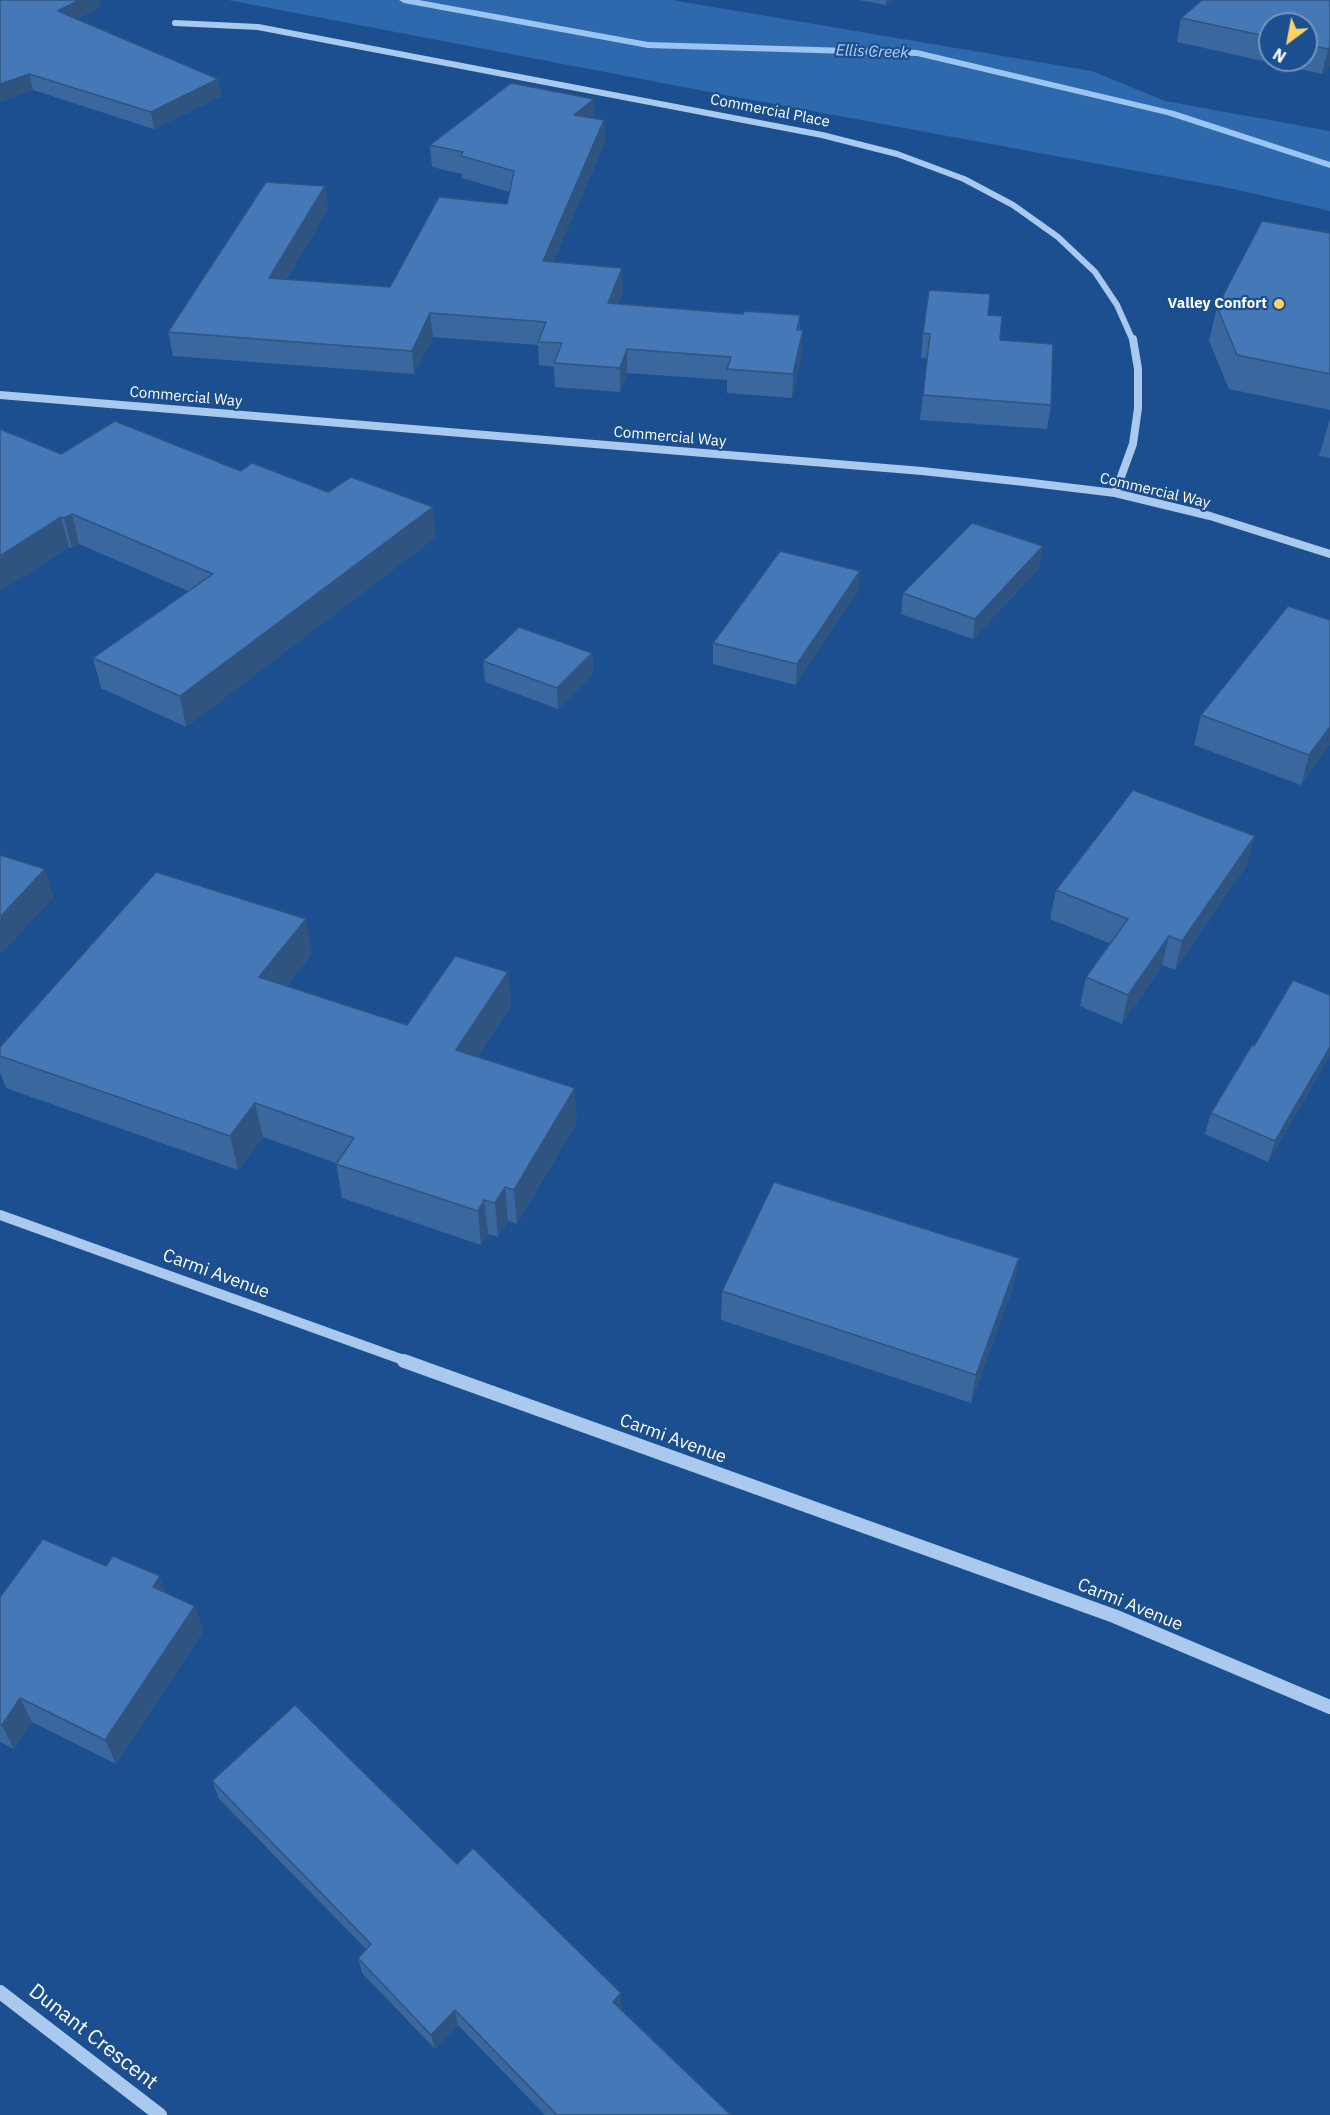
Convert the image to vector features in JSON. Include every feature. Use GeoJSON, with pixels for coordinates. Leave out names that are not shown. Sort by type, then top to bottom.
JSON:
{"type":"FeatureCollection","features":[{"type":"Feature","properties":{"kind":"street","name":"Commercial Place"},"geometry":{"type":"LineString","coordinates":[[175,23],[258,27],[822,135],[897,154],[964,179],[1013,205],[1058,237],[1095,272],[1117,305],[1132,335],[1138,369],[1138,408],[1133,444],[1115,493]]}},
{"type":"Feature","properties":{"kind":"street","name":"Commercial Way"},"geometry":{"type":"LineString","coordinates":[[0,395],[910,470],[1115,493],[1210,516],[1330,554]]}},
{"type":"Feature","properties":{"kind":"street","name":"Carmi Avenue"},"geometry":{"type":"LineString","coordinates":[[0,1215],[1114,1617],[1330,1707]]}},
{"type":"Feature","properties":{"kind":"street","name":"Dunant Crescent"},"geometry":{"type":"LineString","coordinates":[[0,1992],[160,2115]]}},
{"type":"Feature","properties":{"kind":"shaded area"},"geometry":{"type":"Polygon","coordinates":[[[228,0],[672,0],[1092,71],[1165,101],[1330,131],[1330,211],[1229,188],[228,0]]]}},
{"type":"Feature","properties":{"kind":"building"},"geometry":{"type":"Polygon","coordinates":[[[0,0],[79,0],[58,11],[218,79],[151,112],[29,74],[0,84],[0,0]]]}},
{"type":"Feature","properties":{"kind":"building"},"geometry":{"type":"Polygon","coordinates":[[[1202,0],[1330,0],[1330,47],[1328,49],[1318,47],[1318,12],[1258,12],[1258,34],[1181,18],[1202,0]]]}},
{"type":"Feature","properties":{"kind":"building"},"geometry":{"type":"Polygon","coordinates":[[[511,83],[594,99],[574,115],[604,120],[543,261],[622,268],[608,303],[743,314],[744,311],[800,315],[797,330],[803,330],[793,374],[727,369],[731,357],[627,349],[620,368],[554,363],[562,343],[538,342],[546,322],[430,313],[412,351],[168,332],[266,182],[325,186],[269,278],[390,287],[439,197],[507,204],[514,171],[461,156],[463,152],[430,145],[511,83]]]}},
{"type":"Feature","properties":{"kind":"building","name":"Valley Confort"},"geometry":{"type":"Polygon","coordinates":[[[1262,221],[1330,233],[1330,374],[1237,355],[1217,307],[1262,221]]]}},
{"type":"Feature","properties":{"kind":"building"},"geometry":{"type":"Polygon","coordinates":[[[929,290],[990,294],[988,315],[1002,316],[1000,340],[1053,344],[1051,405],[923,395],[930,334],[923,333],[929,290]]]}},
{"type":"Feature","properties":{"kind":"building"},"geometry":{"type":"Polygon","coordinates":[[[115,421],[241,471],[252,463],[328,492],[351,477],[433,507],[180,696],[93,658],[213,574],[72,514],[61,517],[0,556],[0,429],[61,454],[115,421]]]}},
{"type":"Feature","properties":{"kind":"building"},"geometry":{"type":"Polygon","coordinates":[[[972,523],[1043,546],[975,619],[903,593],[972,523]]]}},
{"type":"Feature","properties":{"kind":"building"},"geometry":{"type":"Polygon","coordinates":[[[780,551],[860,571],[797,664],[713,643],[780,551]]]}},
{"type":"Feature","properties":{"kind":"building"},"geometry":{"type":"Polygon","coordinates":[[[1288,606],[1330,620],[1330,727],[1309,755],[1201,715],[1288,606]]]}},
{"type":"Feature","properties":{"kind":"building"},"geometry":{"type":"Polygon","coordinates":[[[519,627],[592,653],[557,688],[483,661],[519,627]]]}},
{"type":"Feature","properties":{"kind":"building"},"geometry":{"type":"Polygon","coordinates":[[[1133,790],[1255,836],[1182,941],[1169,936],[1128,995],[1086,977],[1128,919],[1056,890],[1133,790]]]}},
{"type":"Feature","properties":{"kind":"building"},"geometry":{"type":"Polygon","coordinates":[[[0,855],[45,869],[0,917],[0,855]]]}},
{"type":"Feature","properties":{"kind":"building"},"geometry":{"type":"Polygon","coordinates":[[[156,872],[306,919],[259,977],[407,1025],[455,956],[508,972],[456,1050],[575,1088],[514,1190],[505,1187],[495,1203],[484,1200],[478,1211],[336,1164],[354,1138],[255,1103],[230,1136],[0,1056],[0,1047],[156,872]]]}},
{"type":"Feature","properties":{"kind":"building"},"geometry":{"type":"Polygon","coordinates":[[[1293,980],[1330,995],[1330,1047],[1275,1141],[1211,1113],[1293,980]]]}},
{"type":"Feature","properties":{"kind":"building"},"geometry":{"type":"Polygon","coordinates":[[[774,1182],[1019,1258],[976,1375],[722,1291],[774,1182]]]}},
{"type":"Feature","properties":{"kind":"building"},"geometry":{"type":"Polygon","coordinates":[[[43,1539],[106,1566],[113,1556],[160,1576],[153,1587],[195,1606],[105,1740],[20,1698],[2,1725],[0,1724],[0,1597],[43,1539]]]}},
{"type":"Feature","properties":{"kind":"building"},"geometry":{"type":"Polygon","coordinates":[[[295,1705],[457,1864],[473,1848],[621,1993],[613,2002],[731,2115],[557,2115],[455,2010],[431,2035],[358,1958],[371,1944],[212,1781],[295,1705]]]}},
{"type":"Feature","properties":{"kind":"waterway","name":"Ellis Creek"},"geometry":{"type":"LineString","coordinates":[[404,0],[648,45],[917,53],[1170,113],[1330,165]]}},
{"type":"Feature","properties":{"kind":"place","name":"Valley Confort"},"geometry":{"type":"Point","coordinates":[1279,304]}}]}
